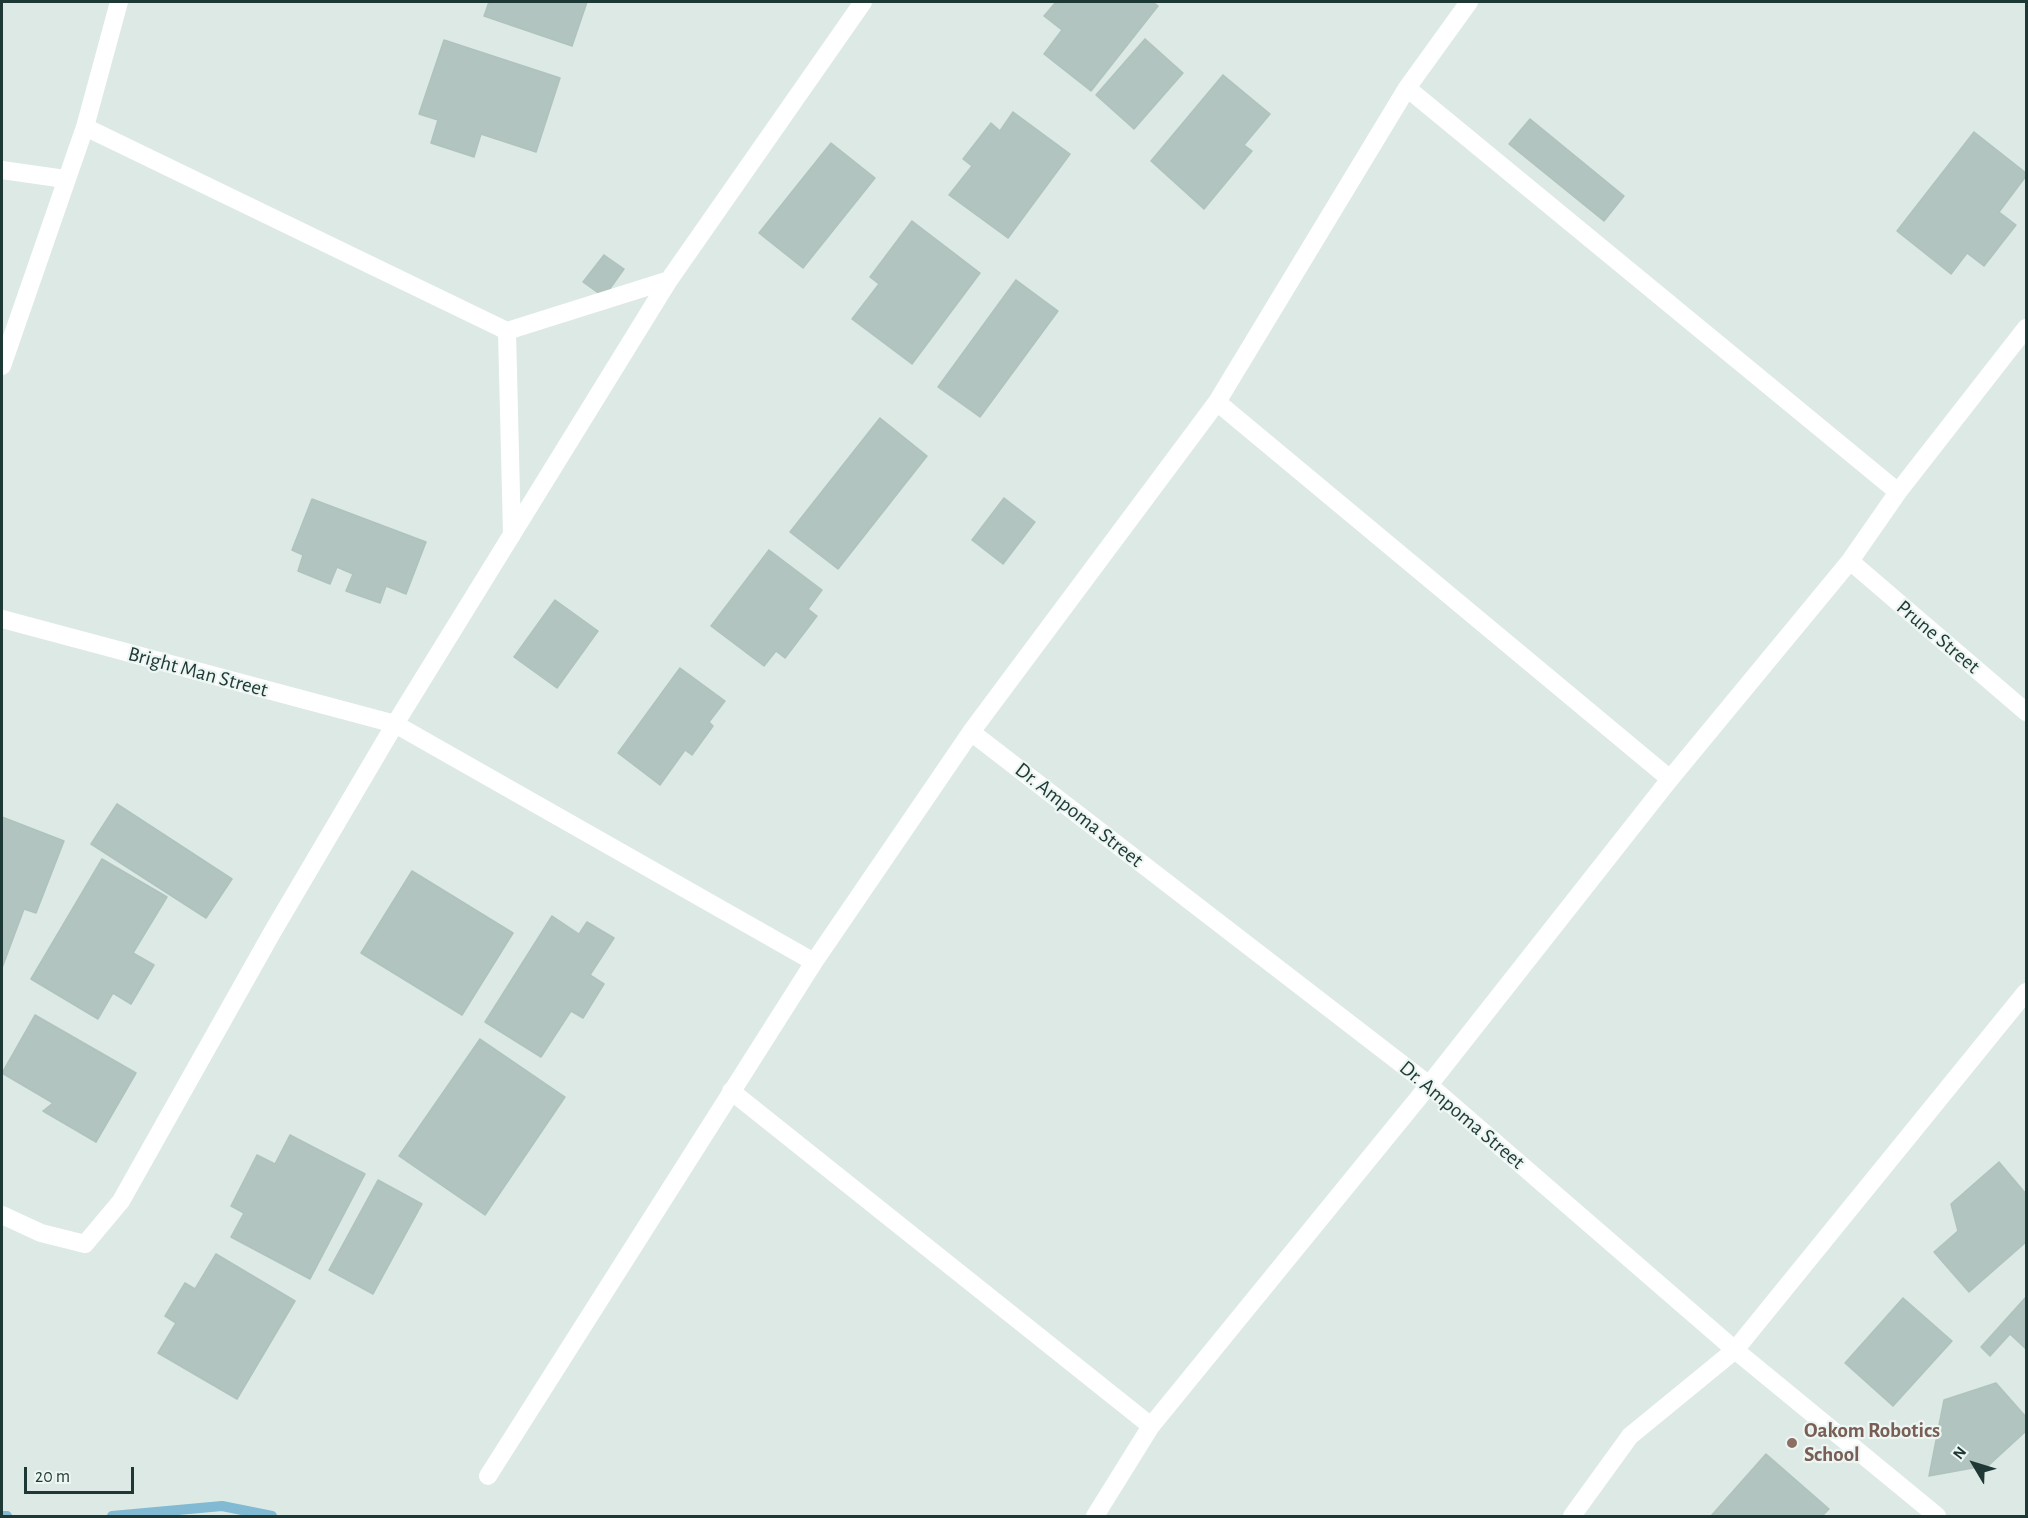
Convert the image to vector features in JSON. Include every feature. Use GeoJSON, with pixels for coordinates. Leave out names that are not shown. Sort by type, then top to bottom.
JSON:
{"type":"FeatureCollection","features":[{"type":"Feature","properties":{"kind":"street"},"geometry":{"type":"LineString","coordinates":[[2,366],[65,179],[85,127],[119,2]]}},
{"type":"Feature","properties":{"kind":"street"},"geometry":{"type":"LineString","coordinates":[[2,1215],[41,1233],[85,1244],[121,1201],[273,931],[395,724],[669,279],[863,2]]}},
{"type":"Feature","properties":{"kind":"street"},"geometry":{"type":"LineString","coordinates":[[488,1476],[814,962],[971,732],[1216,402],[1407,88],[1469,2]]}},
{"type":"Feature","properties":{"kind":"street"},"geometry":{"type":"LineString","coordinates":[[1407,88],[1898,492]]}},
{"type":"Feature","properties":{"kind":"street"},"geometry":{"type":"LineString","coordinates":[[85,127],[507,331],[669,279]]}},
{"type":"Feature","properties":{"kind":"street"},"geometry":{"type":"LineString","coordinates":[[2,170],[65,179]]}},
{"type":"Feature","properties":{"kind":"street"},"geometry":{"type":"LineString","coordinates":[[1095,1516],[1151,1426],[1429,1085],[1670,779],[1850,561],[1898,492],[2026,328]]}},
{"type":"Feature","properties":{"kind":"street"},"geometry":{"type":"LineString","coordinates":[[507,331],[512,535]]}},
{"type":"Feature","properties":{"kind":"street"},"geometry":{"type":"LineString","coordinates":[[1216,402],[1670,779]]}},
{"type":"Feature","properties":{"kind":"street","name":"Prune Street"},"geometry":{"type":"LineString","coordinates":[[1850,561],[2026,712]]}},
{"type":"Feature","properties":{"kind":"street","name":"Bright Man Street"},"geometry":{"type":"LineString","coordinates":[[2,619],[395,724],[814,962]]}},
{"type":"Feature","properties":{"kind":"street","name":"Dr. Ampoma Street"},"geometry":{"type":"LineString","coordinates":[[971,732],[1429,1085],[1736,1350],[1936,1516]]}},
{"type":"Feature","properties":{"kind":"street"},"geometry":{"type":"LineString","coordinates":[[1572,1516],[1630,1436],[1736,1350],[2026,992]]}},
{"type":"Feature","properties":{"kind":"street"},"geometry":{"type":"LineString","coordinates":[[731,1091],[1151,1426]]}},
{"type":"Feature","properties":{"kind":"building"},"geometry":{"type":"Polygon","coordinates":[[[489,2],[587,2],[572,46],[484,16],[489,2]]]}},
{"type":"Feature","properties":{"kind":"building"},"geometry":{"type":"Polygon","coordinates":[[[1056,2],[1153,2],[1158,6],[1091,91],[1044,54],[1062,30],[1044,16],[1056,2]]]}},
{"type":"Feature","properties":{"kind":"building"},"geometry":{"type":"Polygon","coordinates":[[[1145,39],[1183,73],[1134,129],[1096,95],[1145,39]]]}},
{"type":"Feature","properties":{"kind":"building"},"geometry":{"type":"Polygon","coordinates":[[[444,40],[560,78],[536,152],[481,134],[474,157],[431,143],[438,120],[419,114],[444,40]]]}},
{"type":"Feature","properties":{"kind":"building"},"geometry":{"type":"Polygon","coordinates":[[[1223,75],[1270,114],[1244,145],[1252,151],[1204,209],[1151,161],[1223,75]]]}},
{"type":"Feature","properties":{"kind":"building"},"geometry":{"type":"Polygon","coordinates":[[[1013,112],[1070,154],[1008,238],[949,195],[972,166],[963,159],[991,123],[1000,131],[1013,112]]]}},
{"type":"Feature","properties":{"kind":"building"},"geometry":{"type":"Polygon","coordinates":[[[1530,119],[1624,196],[1604,221],[1509,144],[1530,119]]]}},
{"type":"Feature","properties":{"kind":"building"},"geometry":{"type":"Polygon","coordinates":[[[1974,132],[2026,173],[2026,176],[1999,212],[2016,225],[1984,266],[1967,253],[1951,274],[1897,231],[1974,132]]]}},
{"type":"Feature","properties":{"kind":"building"},"geometry":{"type":"Polygon","coordinates":[[[831,143],[875,178],[803,268],[759,233],[831,143]]]}},
{"type":"Feature","properties":{"kind":"building"},"geometry":{"type":"Polygon","coordinates":[[[912,221],[980,273],[912,364],[852,319],[879,284],[870,277],[912,221]]]}},
{"type":"Feature","properties":{"kind":"building"},"geometry":{"type":"Polygon","coordinates":[[[604,255],[624,269],[604,297],[583,282],[604,255]]]}},
{"type":"Feature","properties":{"kind":"building"},"geometry":{"type":"Polygon","coordinates":[[[1016,280],[1058,311],[980,417],[938,387],[1016,280]]]}},
{"type":"Feature","properties":{"kind":"building"},"geometry":{"type":"Polygon","coordinates":[[[880,418],[927,456],[838,569],[790,532],[880,418]]]}},
{"type":"Feature","properties":{"kind":"building"},"geometry":{"type":"Polygon","coordinates":[[[1004,498],[1035,522],[1003,564],[972,540],[1004,498]]]}},
{"type":"Feature","properties":{"kind":"building"},"geometry":{"type":"Polygon","coordinates":[[[312,499],[426,542],[406,594],[386,586],[380,603],[346,591],[353,574],[337,567],[330,584],[298,571],[303,555],[292,550],[312,499]]]}},
{"type":"Feature","properties":{"kind":"building"},"geometry":{"type":"Polygon","coordinates":[[[769,550],[822,590],[808,609],[817,616],[785,658],[776,651],[764,666],[711,626],[769,550]]]}},
{"type":"Feature","properties":{"kind":"building"},"geometry":{"type":"Polygon","coordinates":[[[555,600],[598,631],[557,688],[514,657],[555,600]]]}},
{"type":"Feature","properties":{"kind":"building"},"geometry":{"type":"Polygon","coordinates":[[[680,668],[725,701],[709,722],[713,726],[692,755],[685,750],[660,785],[618,753],[680,668]]]}},
{"type":"Feature","properties":{"kind":"building"},"geometry":{"type":"Polygon","coordinates":[[[117,804],[232,879],[206,918],[91,844],[117,804]]]}},
{"type":"Feature","properties":{"kind":"building"},"geometry":{"type":"Polygon","coordinates":[[[2,817],[64,841],[36,913],[24,909],[2,968],[2,817]]]}},
{"type":"Feature","properties":{"kind":"building"},"geometry":{"type":"Polygon","coordinates":[[[102,859],[167,897],[133,953],[154,965],[131,1004],[113,993],[98,1019],[31,979],[102,859]]]}},
{"type":"Feature","properties":{"kind":"building"},"geometry":{"type":"Polygon","coordinates":[[[412,871],[513,933],[462,1015],[361,953],[412,871]]]}},
{"type":"Feature","properties":{"kind":"building"},"geometry":{"type":"Polygon","coordinates":[[[552,916],[579,934],[587,922],[614,938],[590,975],[604,984],[583,1018],[571,1011],[541,1057],[485,1022],[552,916]]]}},
{"type":"Feature","properties":{"kind":"building"},"geometry":{"type":"Polygon","coordinates":[[[35,1015],[136,1073],[96,1142],[43,1111],[53,1103],[2,1073],[35,1015]]]}},
{"type":"Feature","properties":{"kind":"building"},"geometry":{"type":"Polygon","coordinates":[[[480,1039],[565,1097],[485,1215],[399,1156],[480,1039]]]}},
{"type":"Feature","properties":{"kind":"building"},"geometry":{"type":"Polygon","coordinates":[[[290,1135],[365,1174],[310,1279],[231,1237],[244,1213],[231,1206],[257,1155],[275,1164],[290,1135]]]}},
{"type":"Feature","properties":{"kind":"building"},"geometry":{"type":"Polygon","coordinates":[[[1999,1162],[2026,1194],[2026,1242],[1969,1292],[1934,1252],[1958,1231],[1951,1204],[1999,1162]]]}},
{"type":"Feature","properties":{"kind":"building"},"geometry":{"type":"Polygon","coordinates":[[[378,1180],[422,1204],[373,1294],[329,1270],[378,1180]]]}},
{"type":"Feature","properties":{"kind":"building"},"geometry":{"type":"Polygon","coordinates":[[[216,1254],[295,1301],[237,1399],[158,1353],[176,1323],[165,1316],[185,1283],[195,1289],[216,1254]]]}},
{"type":"Feature","properties":{"kind":"building"},"geometry":{"type":"Polygon","coordinates":[[[2026,1297],[2026,1349],[2010,1334],[1990,1356],[1981,1347],[2026,1297]]]}},
{"type":"Feature","properties":{"kind":"building"},"geometry":{"type":"Polygon","coordinates":[[[1903,1298],[1952,1341],[1893,1406],[1845,1363],[1903,1298]]]}},
{"type":"Feature","properties":{"kind":"building"},"geometry":{"type":"Polygon","coordinates":[[[1996,1383],[2026,1417],[2026,1431],[1989,1465],[1929,1476],[1944,1400],[1996,1383]]]}},
{"type":"Feature","properties":{"kind":"building"},"geometry":{"type":"Polygon","coordinates":[[[1766,1454],[1829,1509],[1822,1516],[1711,1516],[1766,1454]]]}},
{"type":"Feature","properties":{"kind":"waterway"},"geometry":{"type":"LineString","coordinates":[[112,1516],[222,1506],[272,1516]]}},
{"type":"Feature","properties":{"kind":"waterway"},"geometry":{"type":"LineString","coordinates":[[2,1516],[7,1516]]}},
{"type":"Feature","properties":{"kind":"place","name":"Oakom Robotics School"},"geometry":{"type":"Point","coordinates":[1792,1443]}}]}
